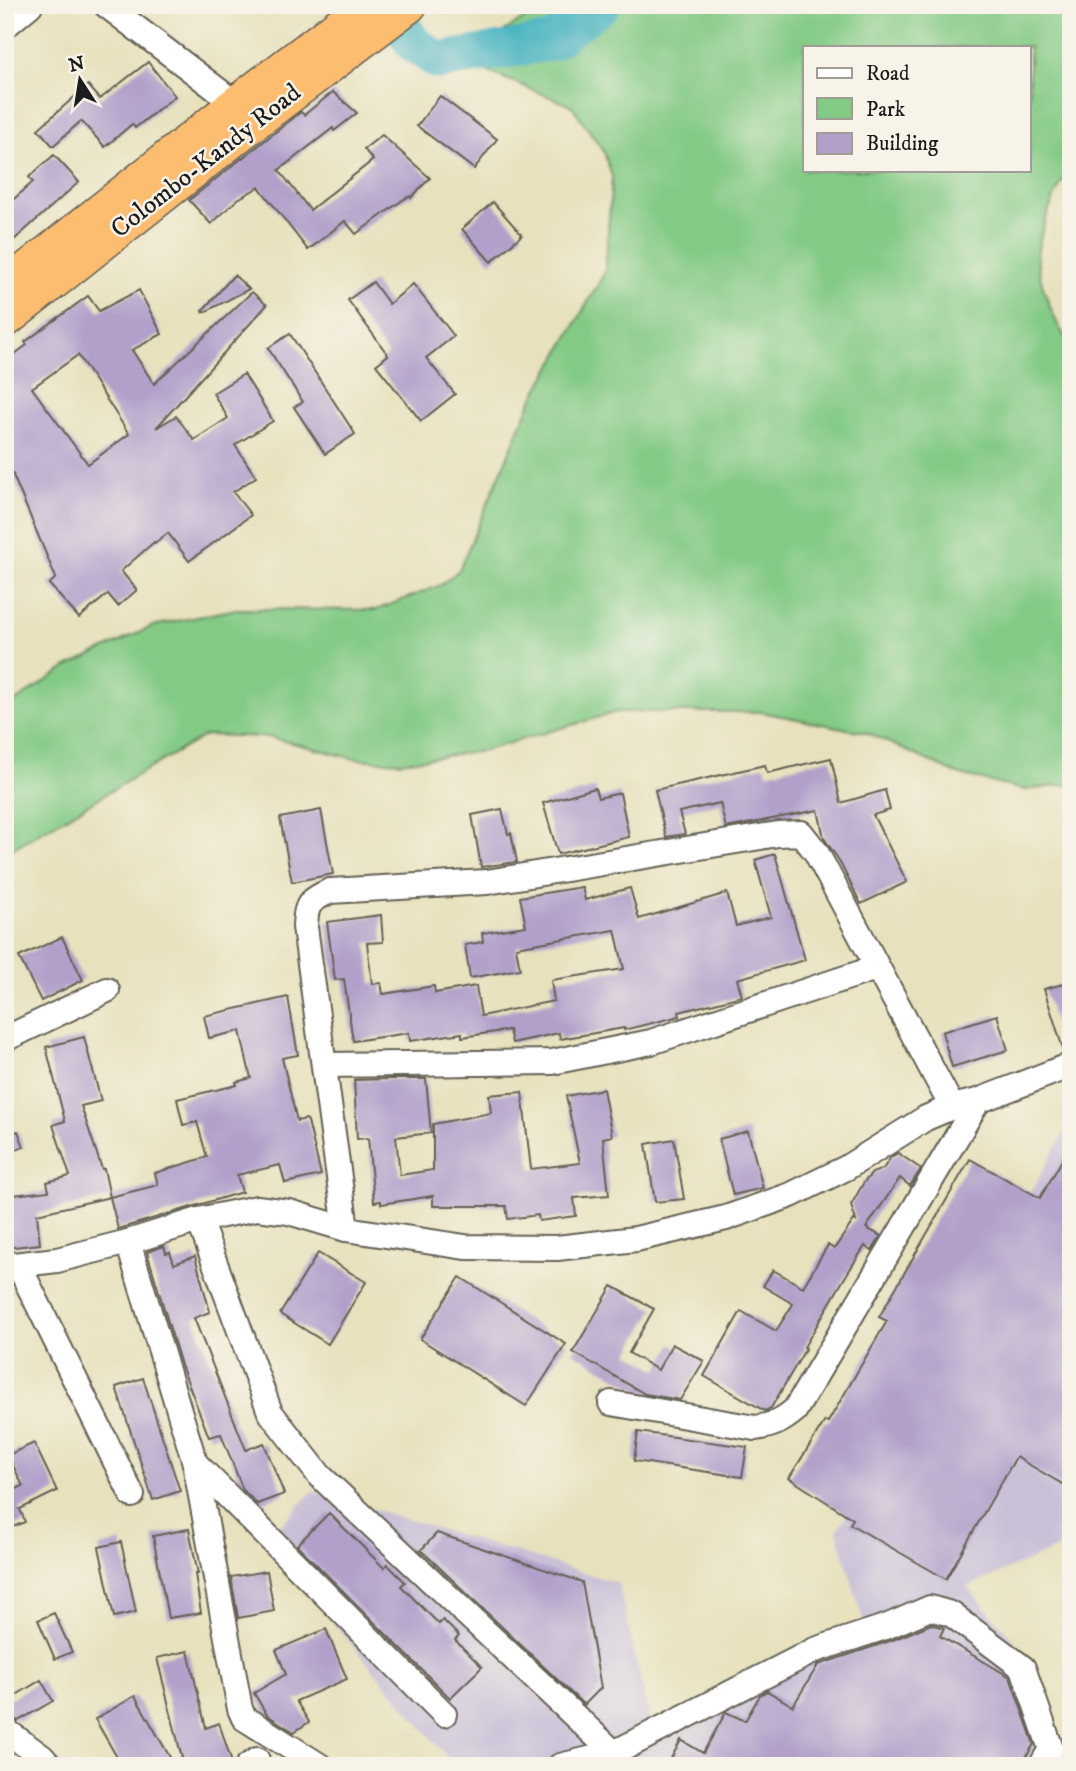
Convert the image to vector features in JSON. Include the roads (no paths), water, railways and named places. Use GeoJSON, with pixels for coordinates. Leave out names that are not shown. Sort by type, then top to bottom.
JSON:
{"type":"FeatureCollection","features":[{"type":"Feature","properties":{"kind":"highway","name":"Colombo-Kandy Road"},"geometry":{"type":"LineString","coordinates":[[5,320],[246,113],[361,19],[410,5]]}},
{"type":"Feature","properties":{"kind":"highway","name":"Colombo-Kandy Road"},"geometry":{"type":"LineString","coordinates":[[5,287],[246,113]]}},
{"type":"Feature","properties":{"kind":"street"},"geometry":{"type":"LineString","coordinates":[[5,26],[30,5]]}},
{"type":"Feature","properties":{"kind":"street"},"geometry":{"type":"LineString","coordinates":[[106,5],[246,113]]}},
{"type":"Feature","properties":{"kind":"street"},"geometry":{"type":"LineString","coordinates":[[346,1229],[326,1065],[305,927],[306,909],[313,900],[330,891],[487,882],[801,832],[816,852],[952,1107]]}},
{"type":"Feature","properties":{"kind":"street"},"geometry":{"type":"LineString","coordinates":[[326,1065],[552,1062],[651,1042],[876,968]]}},
{"type":"Feature","properties":{"kind":"street"},"geometry":{"type":"LineString","coordinates":[[5,1039],[107,990]]}},
{"type":"Feature","properties":{"kind":"street"},"geometry":{"type":"LineString","coordinates":[[131,1495],[12,1266],[57,1260],[199,1220],[257,1208],[289,1212],[346,1229],[465,1247],[557,1248],[636,1239],[726,1218],[791,1195],[846,1168],[926,1118],[1071,1065]]}},
{"type":"Feature","properties":{"kind":"street"},"geometry":{"type":"LineString","coordinates":[[611,1403],[755,1427],[782,1421],[795,1410],[978,1101]]}},
{"type":"Feature","properties":{"kind":"street"},"geometry":{"type":"LineString","coordinates":[[199,1220],[270,1412],[278,1423],[320,1476],[617,1759]]}},
{"type":"Feature","properties":{"kind":"street"},"geometry":{"type":"LineString","coordinates":[[128,1242],[195,1463],[240,1709],[244,1718],[320,1766]]}},
{"type":"Feature","properties":{"kind":"street"},"geometry":{"type":"LineString","coordinates":[[195,1463],[444,1714]]}},
{"type":"Feature","properties":{"kind":"street"},"geometry":{"type":"LineString","coordinates":[[560,1766],[617,1759],[815,1650],[888,1626],[930,1608],[951,1614],[1023,1668],[1051,1749],[1041,1766]]}},
{"type":"Feature","properties":{"kind":"street"},"geometry":{"type":"LineString","coordinates":[[5,1730],[43,1756],[50,1766]]}},
{"type":"Feature","properties":{"kind":"waterway"},"geometry":{"type":"LineString","coordinates":[[386,5],[414,44],[439,61],[551,42],[601,5]]}}]}
